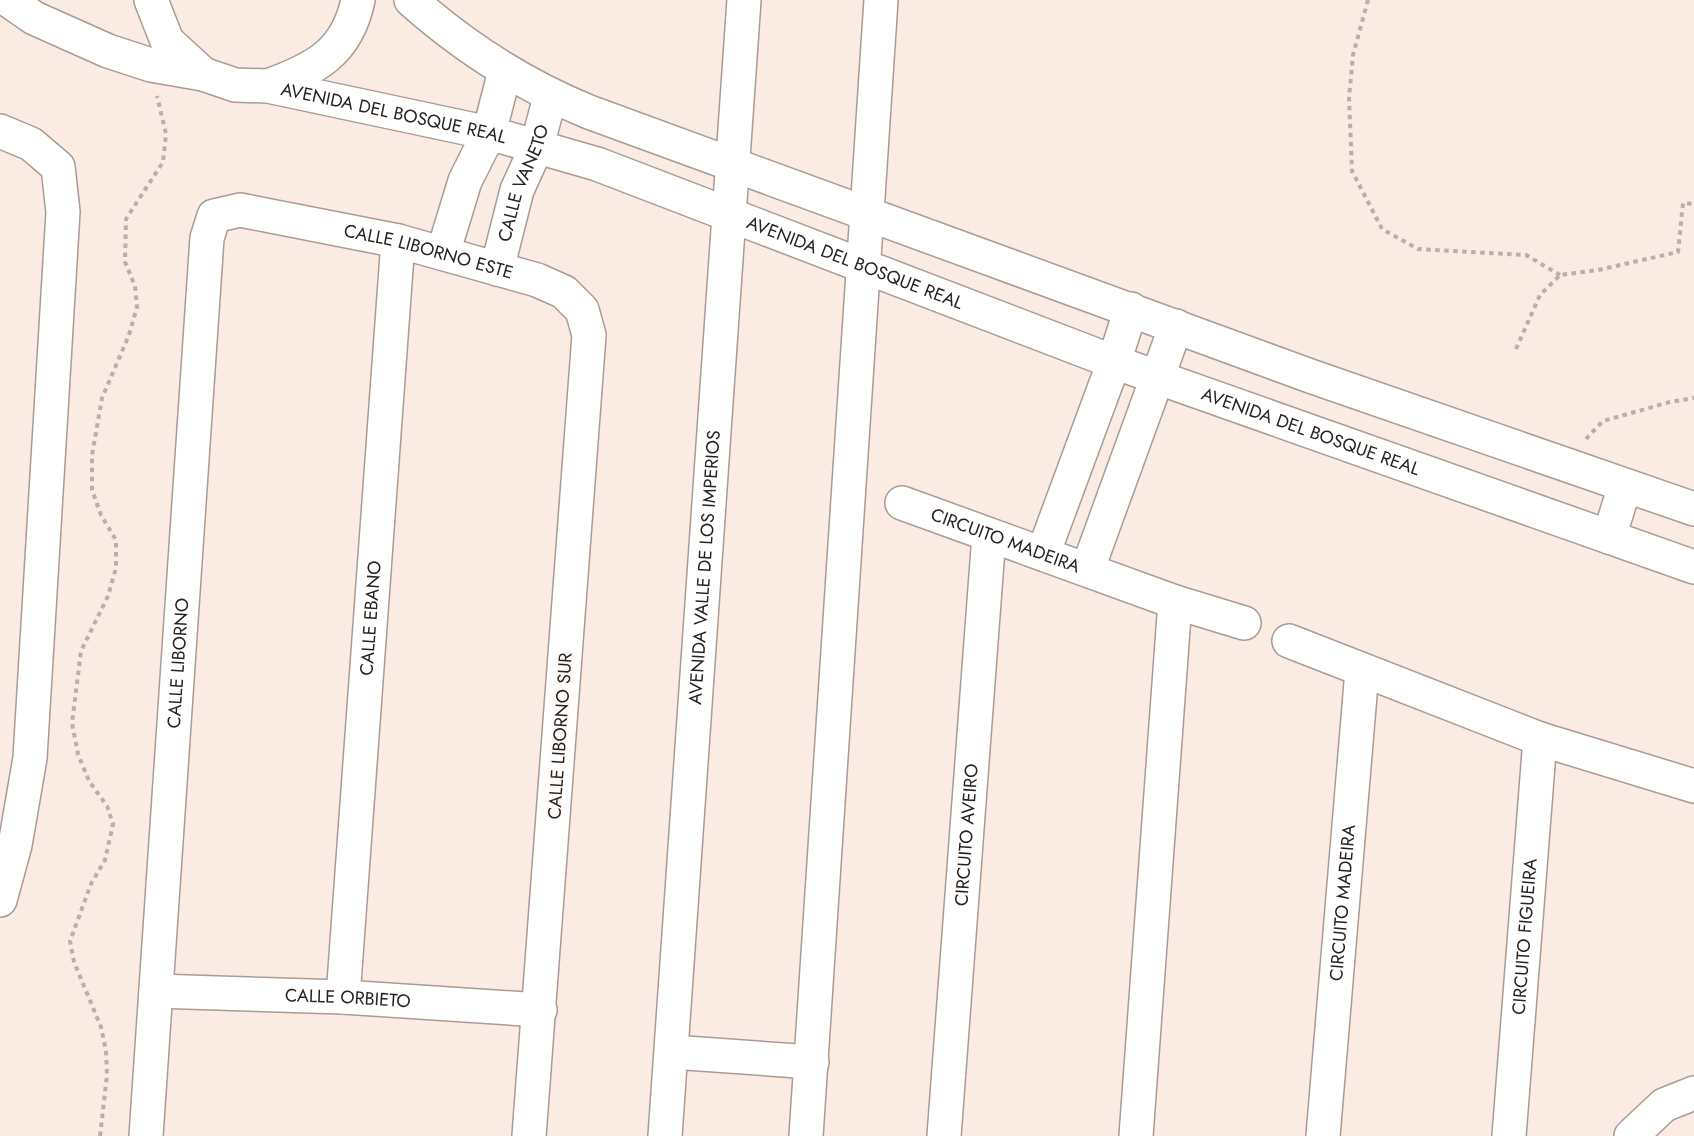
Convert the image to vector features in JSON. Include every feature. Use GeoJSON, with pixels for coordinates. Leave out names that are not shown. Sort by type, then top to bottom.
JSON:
{"type":"FeatureCollection","features":[{"type":"Feature","properties":{"kind":"street","name":"AVENIDA DEL BOSQUE REAL"},"geometry":{"type":"LineString","coordinates":[[8,0],[34,18],[108,51],[151,65],[203,74],[235,85],[268,86],[489,134],[597,164],[1114,363],[1694,567]]}},
{"type":"Feature","properties":{"kind":"street"},"geometry":{"type":"LineString","coordinates":[[151,0],[167,41],[203,74]]}},
{"type":"Feature","properties":{"kind":"street"},"geometry":{"type":"LineString","coordinates":[[268,86],[307,72],[334,52],[354,19],[358,0]]}},
{"type":"Feature","properties":{"kind":"street"},"geometry":{"type":"LineString","coordinates":[[411,0],[473,52],[550,97],[731,166],[1131,309],[1313,377],[1563,466],[1694,509]]}},
{"type":"Feature","properties":{"kind":"street","name":"AVENIDA VALLE DE LOS IMPERIOS"},"geometry":{"type":"LineString","coordinates":[[665,1136],[744,0]]}},
{"type":"Feature","properties":{"kind":"street"},"geometry":{"type":"LineString","coordinates":[[806,1136],[881,0]]}},
{"type":"Feature","properties":{"kind":"street"},"geometry":{"type":"LineString","coordinates":[[443,253],[465,181],[489,134],[505,71]]}},
{"type":"Feature","properties":{"kind":"street","name":"CALLE VANETO"},"geometry":{"type":"LineString","coordinates":[[497,269],[517,190],[537,146],[550,97]]}},
{"type":"Feature","properties":{"kind":"street"},"geometry":{"type":"LineString","coordinates":[[0,131],[31,144],[58,167],[63,212],[30,758],[15,845],[0,900]]}},
{"type":"Feature","properties":{"kind":"street","name":"CALLE LIBORNO ESTE"},"geometry":{"type":"LineString","coordinates":[[240,210],[398,241],[497,269],[564,292],[582,310],[589,335]]}},
{"type":"Feature","properties":{"kind":"street","name":"CALLE LIBORNO"},"geometry":{"type":"LineString","coordinates":[[146,1136],[207,238],[214,216],[240,210]]}},
{"type":"Feature","properties":{"kind":"street","name":"CALLE EBANO"},"geometry":{"type":"LineString","coordinates":[[343,997],[398,241]]}},
{"type":"Feature","properties":{"kind":"street"},"geometry":{"type":"LineString","coordinates":[[1044,555],[1114,363],[1131,309]]}},
{"type":"Feature","properties":{"kind":"street"},"geometry":{"type":"LineString","coordinates":[[1088,568],[1176,326]]}},
{"type":"Feature","properties":{"kind":"street","name":"CALLE LIBORNO SUR"},"geometry":{"type":"LineString","coordinates":[[529,1136],[589,335]]}},
{"type":"Feature","properties":{"kind":"street"},"geometry":{"type":"LineString","coordinates":[[1298,427],[1313,377]]}},
{"type":"Feature","properties":{"kind":"street"},"geometry":{"type":"LineString","coordinates":[[1093,420],[1136,436]]}},
{"type":"Feature","properties":{"kind":"street"},"geometry":{"type":"LineString","coordinates":[[1609,537],[1625,486]]}},
{"type":"Feature","properties":{"kind":"street","name":"CIRCUITO MADEIRA"},"geometry":{"type":"LineString","coordinates":[[902,503],[1044,555],[1088,568],[1175,602],[1244,623]]}},
{"type":"Feature","properties":{"kind":"street","name":"CIRCUITO AVEIRO"},"geometry":{"type":"LineString","coordinates":[[944,1136],[989,535]]}},
{"type":"Feature","properties":{"kind":"street"},"geometry":{"type":"LineString","coordinates":[[1136,1136],[1175,602]]}},
{"type":"Feature","properties":{"kind":"street"},"geometry":{"type":"LineString","coordinates":[[1289,641],[1539,739],[1694,786]]}},
{"type":"Feature","properties":{"kind":"street","name":"CIRCUITO MADEIRA"},"geometry":{"type":"LineString","coordinates":[[1323,1136],[1362,671]]}},
{"type":"Feature","properties":{"kind":"street","name":"CIRCUITO FIGUEIRA"},"geometry":{"type":"LineString","coordinates":[[1509,1136],[1539,739]]}},
{"type":"Feature","properties":{"kind":"street","name":"CALLE ORBIETO"},"geometry":{"type":"LineString","coordinates":[[156,991],[343,997],[540,1010]]}},
{"type":"Feature","properties":{"kind":"street"},"geometry":{"type":"LineString","coordinates":[[672,1052],[812,1062]]}},
{"type":"Feature","properties":{"kind":"street"},"geometry":{"type":"LineString","coordinates":[[1631,1136],[1664,1105],[1694,1088]]}},
{"type":"Feature","properties":{"kind":"path"},"geometry":{"type":"LineString","coordinates":[[1368,0],[1353,55],[1349,98],[1352,171],[1382,229],[1418,249],[1526,255],[1560,275],[1598,270],[1678,252],[1683,203],[1694,204]]}},
{"type":"Feature","properties":{"kind":"path"},"geometry":{"type":"LineString","coordinates":[[100,1136],[107,1074],[106,1051],[101,1027],[74,962],[70,941],[91,884],[105,860],[113,824],[107,806],[89,781],[78,754],[72,723],[81,651],[108,596],[116,568],[116,540],[101,515],[92,490],[92,455],[102,398],[129,335],[137,307],[135,286],[125,262],[126,219],[163,162],[166,134],[151,65]]}},
{"type":"Feature","properties":{"kind":"path"},"geometry":{"type":"LineString","coordinates":[[1516,349],[1540,296],[1560,275]]}},
{"type":"Feature","properties":{"kind":"path"},"geometry":{"type":"LineString","coordinates":[[1563,466],[1603,421],[1670,402],[1694,398]]}}]}
